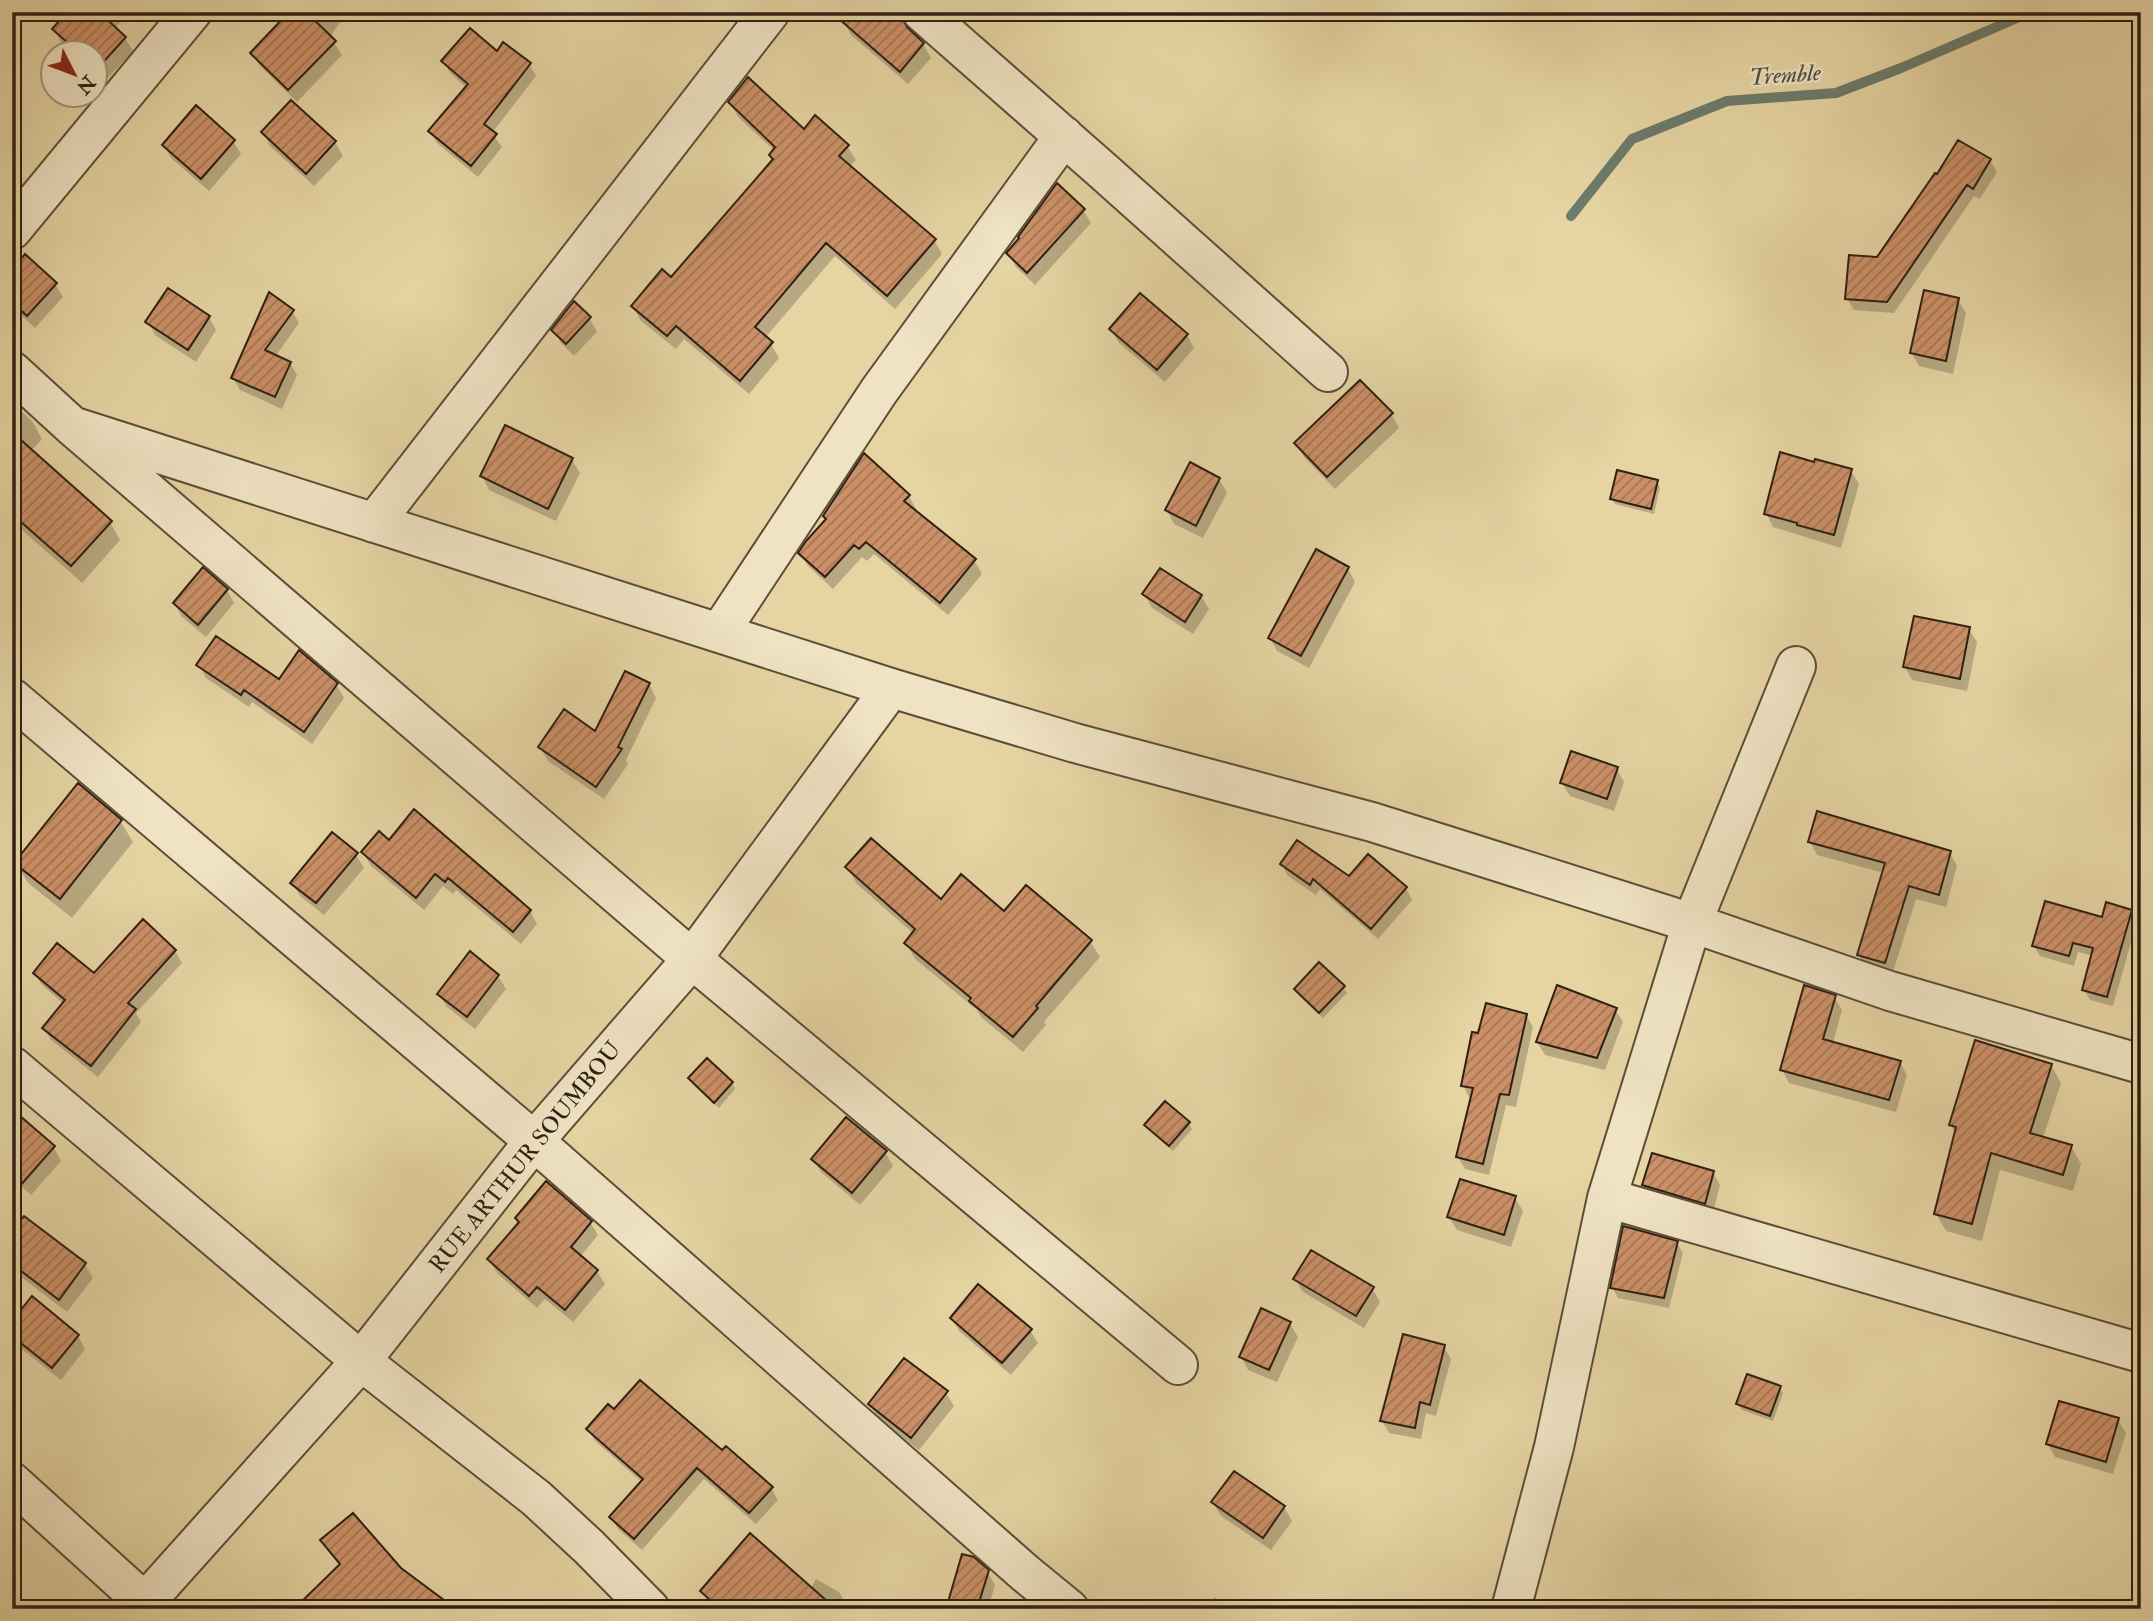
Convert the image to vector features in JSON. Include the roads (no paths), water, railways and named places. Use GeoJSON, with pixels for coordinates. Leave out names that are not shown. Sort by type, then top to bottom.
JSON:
{"type":"FeatureCollection","features":[{"type":"Feature","properties":{"kind":"street"},"geometry":{"type":"LineString","coordinates":[[12,230],[192,12]]}},
{"type":"Feature","properties":{"kind":"street"},"geometry":{"type":"LineString","coordinates":[[374,523],[769,12]]}},
{"type":"Feature","properties":{"kind":"street"},"geometry":{"type":"LineString","coordinates":[[922,12],[1328,372]]}},
{"type":"Feature","properties":{"kind":"street"},"geometry":{"type":"LineString","coordinates":[[719,633],[879,391],[1064,136]]}},
{"type":"Feature","properties":{"kind":"street"},"geometry":{"type":"LineString","coordinates":[[12,371],[72,426],[692,959],[1178,1365]]}},
{"type":"Feature","properties":{"kind":"street"},"geometry":{"type":"LineString","coordinates":[[72,426],[891,688],[1075,743],[1372,822],[1692,923],[1890,991],[2141,1064]]}},
{"type":"Feature","properties":{"kind":"street"},"geometry":{"type":"LineString","coordinates":[[1511,1609],[1554,1447],[1608,1198],[1692,923],[1796,666]]}},
{"type":"Feature","properties":{"kind":"street","name":"RUE ARTHUR SOUMBOU"},"geometry":{"type":"LineString","coordinates":[[145,1607],[361,1361],[534,1140],[692,959],[891,688]]}},
{"type":"Feature","properties":{"kind":"street"},"geometry":{"type":"LineString","coordinates":[[12,698],[534,1140],[1069,1609]]}},
{"type":"Feature","properties":{"kind":"street"},"geometry":{"type":"LineString","coordinates":[[12,1066],[361,1361],[536,1498],[650,1609]]}},
{"type":"Feature","properties":{"kind":"street"},"geometry":{"type":"LineString","coordinates":[[1608,1198],[2141,1353]]}},
{"type":"Feature","properties":{"kind":"street"},"geometry":{"type":"LineString","coordinates":[[12,1482],[145,1607]]}},
{"type":"Feature","properties":{"kind":"waterway","name":"Tremble"},"geometry":{"type":"LineString","coordinates":[[1571,216],[1632,139],[1727,101],[1836,93],[2031,12]]}}]}
